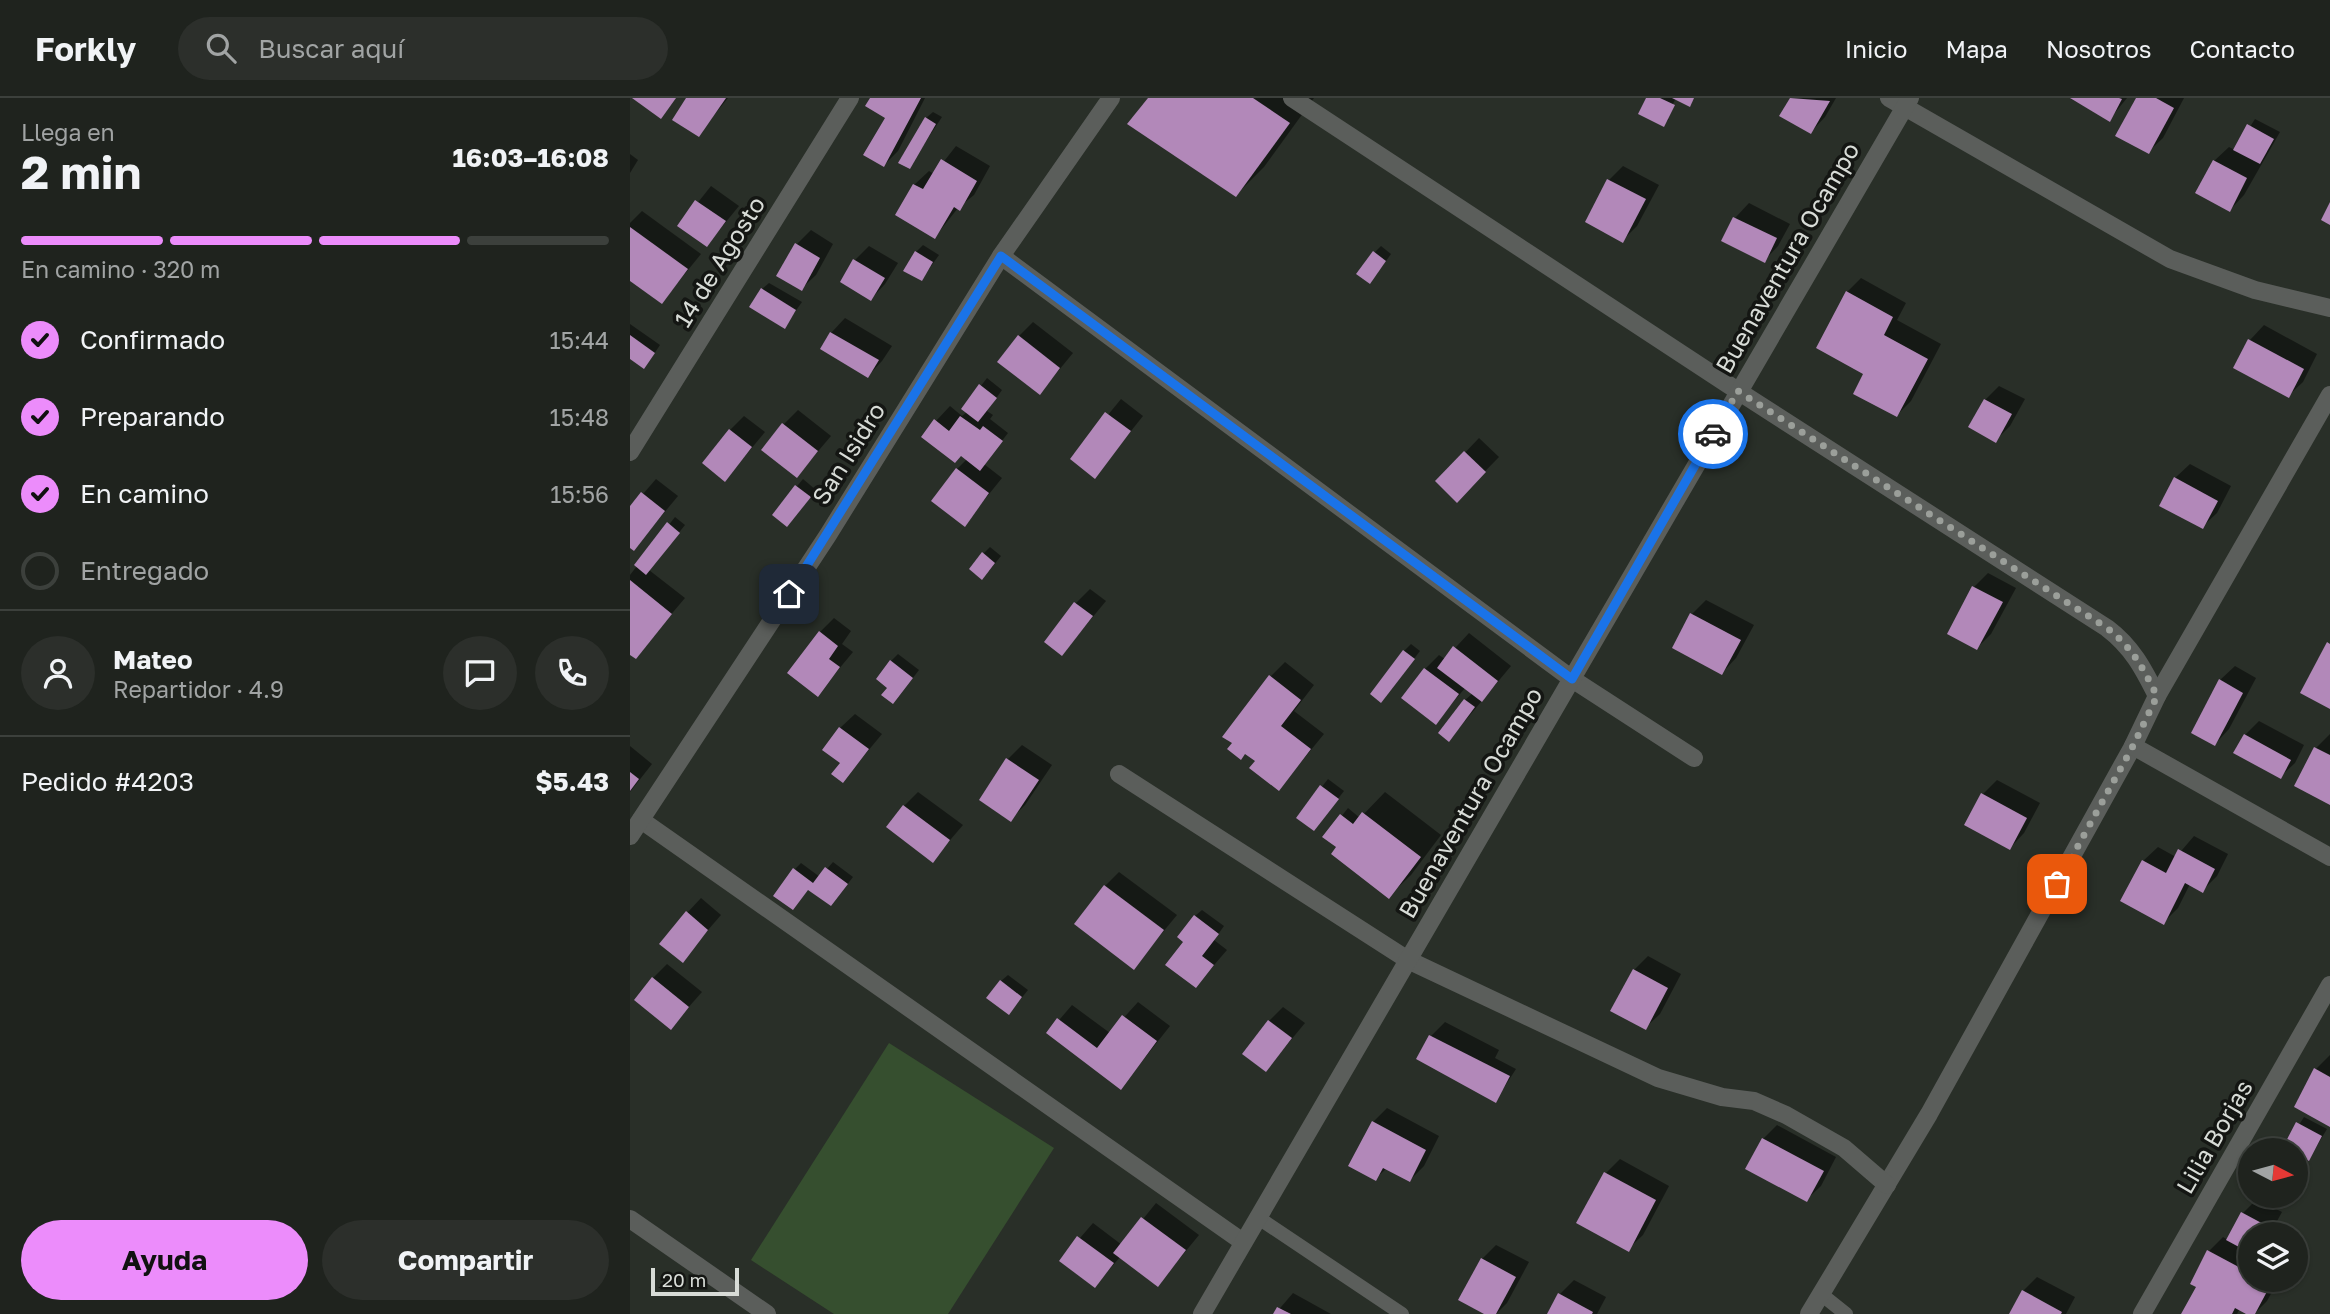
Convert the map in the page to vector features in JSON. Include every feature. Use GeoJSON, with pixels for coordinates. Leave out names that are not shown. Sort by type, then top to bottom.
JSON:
{"type":"FeatureCollection","features":[{"type":"Feature","properties":{"kind":"street","name":"14 de Agosto"},"geometry":{"type":"LineString","coordinates":[[630,452],[637,427],[850,98]]}},
{"type":"Feature","properties":{"kind":"street","name":"San Isidro"},"geometry":{"type":"LineString","coordinates":[[630,836],[828,535],[1001,256],[1111,98]]}},
{"type":"Feature","properties":{"kind":"street"},"geometry":{"type":"LineString","coordinates":[[1292,98],[1738,391],[2107,628],[2126,643],[2138,659],[2157,696]]}},
{"type":"Feature","properties":{"kind":"street"},"geometry":{"type":"LineString","coordinates":[[1901,101],[2170,259],[2256,290],[2330,309]]}},
{"type":"Feature","properties":{"kind":"street","name":"Buenaventura Ocampo"},"geometry":{"type":"LineString","coordinates":[[1202,1314],[1738,391],[1901,101]]}},
{"type":"Feature","properties":{"kind":"street"},"geometry":{"type":"LineString","coordinates":[[1001,256],[1572,679],[1694,758]]}},
{"type":"Feature","properties":{"kind":"street"},"geometry":{"type":"LineString","coordinates":[[1809,1314],[1887,1185],[2133,746],[2157,696],[2330,396]]}},
{"type":"Feature","properties":{"kind":"street"},"geometry":{"type":"LineString","coordinates":[[2133,746],[2330,857]]}},
{"type":"Feature","properties":{"kind":"street"},"geometry":{"type":"LineString","coordinates":[[1119,775],[1408,960],[1658,1078],[1722,1097],[1754,1101],[1786,1115],[1844,1148],[1887,1185]]}},
{"type":"Feature","properties":{"kind":"street"},"geometry":{"type":"LineString","coordinates":[[641,820],[1243,1242]]}},
{"type":"Feature","properties":{"kind":"street","name":"Lilia Borjas"},"geometry":{"type":"LineString","coordinates":[[2142,1314],[2330,985]]}},
{"type":"Feature","properties":{"kind":"street"},"geometry":{"type":"LineString","coordinates":[[630,1219],[767,1314]]}},
{"type":"Feature","properties":{"kind":"lane"},"geometry":{"type":"LineString","coordinates":[[1257,1217],[1402,1314]]}},
{"type":"Feature","properties":{"kind":"lane"},"geometry":{"type":"LineString","coordinates":[[1821,1294],[1846,1314]]}},
{"type":"Feature","properties":{"kind":"green space"},"geometry":{"type":"Polygon","coordinates":[[[889,1043],[1054,1148],[948,1314],[834,1314],[751,1260],[889,1043]]]}},
{"type":"Feature","properties":{"kind":"building"},"geometry":{"type":"Polygon","coordinates":[[[632,98],[676,98],[661,119],[632,98]]]}},
{"type":"Feature","properties":{"kind":"building"},"geometry":{"type":"Polygon","coordinates":[[[686,98],[726,98],[699,137],[672,120],[686,98]]]}},
{"type":"Feature","properties":{"kind":"building"},"geometry":{"type":"Polygon","coordinates":[[[870,98],[921,98],[884,167],[863,155],[885,118],[865,106],[870,98]]]}},
{"type":"Feature","properties":{"kind":"building"},"geometry":{"type":"Polygon","coordinates":[[[1148,98],[1253,98],[1290,123],[1236,197],[1127,124],[1148,98]]]}},
{"type":"Feature","properties":{"kind":"building"},"geometry":{"type":"Polygon","coordinates":[[[1646,98],[1660,98],[1675,105],[1664,127],[1638,114],[1646,98]]]}},
{"type":"Feature","properties":{"kind":"building"},"geometry":{"type":"Polygon","coordinates":[[[1672,98],[1694,98],[1690,107],[1672,98]]]}},
{"type":"Feature","properties":{"kind":"building"},"geometry":{"type":"Polygon","coordinates":[[[1790,98],[1830,101],[1811,134],[1779,116],[1790,98]]]}},
{"type":"Feature","properties":{"kind":"building"},"geometry":{"type":"Polygon","coordinates":[[[2070,98],[2119,98],[2122,99],[2110,122],[2070,98]]]}},
{"type":"Feature","properties":{"kind":"building"},"geometry":{"type":"Polygon","coordinates":[[[2136,98],[2156,98],[2174,108],[2149,154],[2115,136],[2136,98]]]}},
{"type":"Feature","properties":{"kind":"building"},"geometry":{"type":"Polygon","coordinates":[[[925,117],[936,124],[910,169],[898,163],[925,117]]]}},
{"type":"Feature","properties":{"kind":"building"},"geometry":{"type":"Polygon","coordinates":[[[2247,124],[2274,139],[2260,164],[2233,150],[2247,124]]]}},
{"type":"Feature","properties":{"kind":"building"},"geometry":{"type":"Polygon","coordinates":[[[941,159],[977,181],[960,211],[954,207],[935,239],[895,215],[913,184],[923,189],[941,159]]]}},
{"type":"Feature","properties":{"kind":"building"},"geometry":{"type":"Polygon","coordinates":[[[2213,160],[2247,178],[2230,212],[2195,193],[2213,160]]]}},
{"type":"Feature","properties":{"kind":"building"},"geometry":{"type":"Polygon","coordinates":[[[1607,179],[1646,199],[1623,243],[1585,222],[1607,179]]]}},
{"type":"Feature","properties":{"kind":"building"},"geometry":{"type":"Polygon","coordinates":[[[695,200],[726,221],[707,247],[677,226],[695,200]]]}},
{"type":"Feature","properties":{"kind":"building"},"geometry":{"type":"Polygon","coordinates":[[[2330,202],[2330,225],[2321,220],[2330,202]]]}},
{"type":"Feature","properties":{"kind":"building"},"geometry":{"type":"Polygon","coordinates":[[[1733,217],[1777,238],[1765,263],[1721,241],[1733,217]]]}},
{"type":"Feature","properties":{"kind":"building"},"geometry":{"type":"Polygon","coordinates":[[[630,227],[688,269],[662,304],[630,281],[630,227]]]}},
{"type":"Feature","properties":{"kind":"building"},"geometry":{"type":"Polygon","coordinates":[[[795,243],[820,258],[802,291],[776,276],[795,243]]]}},
{"type":"Feature","properties":{"kind":"building"},"geometry":{"type":"Polygon","coordinates":[[[915,251],[933,262],[922,281],[903,271],[915,251]]]}},
{"type":"Feature","properties":{"kind":"building"},"geometry":{"type":"Polygon","coordinates":[[[1373,251],[1386,261],[1370,284],[1356,274],[1373,251]]]}},
{"type":"Feature","properties":{"kind":"building"},"geometry":{"type":"Polygon","coordinates":[[[853,259],[885,278],[871,301],[840,282],[853,259]]]}},
{"type":"Feature","properties":{"kind":"building"},"geometry":{"type":"Polygon","coordinates":[[[761,288],[796,310],[785,329],[749,307],[761,288]]]}},
{"type":"Feature","properties":{"kind":"building"},"geometry":{"type":"Polygon","coordinates":[[[1846,291],[1893,317],[1884,335],[1928,359],[1897,417],[1853,394],[1863,374],[1816,348],[1846,291]]]}},
{"type":"Feature","properties":{"kind":"building"},"geometry":{"type":"Polygon","coordinates":[[[830,332],[879,360],[868,378],[820,349],[830,332]]]}},
{"type":"Feature","properties":{"kind":"building"},"geometry":{"type":"Polygon","coordinates":[[[630,335],[655,353],[644,369],[630,359],[630,335]]]}},
{"type":"Feature","properties":{"kind":"building"},"geometry":{"type":"Polygon","coordinates":[[[1018,335],[1060,368],[1040,395],[997,362],[1018,335]]]}},
{"type":"Feature","properties":{"kind":"building"},"geometry":{"type":"Polygon","coordinates":[[[2248,339],[2304,369],[2289,398],[2233,368],[2248,339]]]}},
{"type":"Feature","properties":{"kind":"building"},"geometry":{"type":"Polygon","coordinates":[[[979,384],[997,398],[978,422],[961,409],[979,384]]]}},
{"type":"Feature","properties":{"kind":"building"},"geometry":{"type":"Polygon","coordinates":[[[1984,399],[2012,414],[1996,443],[1968,427],[1984,399]]]}},
{"type":"Feature","properties":{"kind":"building"},"geometry":{"type":"Polygon","coordinates":[[[1105,412],[1131,431],[1095,479],[1070,459],[1105,412]]]}},
{"type":"Feature","properties":{"kind":"building"},"geometry":{"type":"Polygon","coordinates":[[[960,416],[980,430],[983,426],[1003,441],[980,471],[961,456],[955,463],[921,437],[934,419],[949,431],[960,416]]]}},
{"type":"Feature","properties":{"kind":"building"},"geometry":{"type":"Polygon","coordinates":[[[782,423],[818,451],[797,478],[761,450],[782,423]]]}},
{"type":"Feature","properties":{"kind":"building"},"geometry":{"type":"Polygon","coordinates":[[[729,429],[752,447],[725,482],[702,463],[729,429]]]}},
{"type":"Feature","properties":{"kind":"building"},"geometry":{"type":"Polygon","coordinates":[[[1464,451],[1486,472],[1457,503],[1435,481],[1464,451]]]}},
{"type":"Feature","properties":{"kind":"building"},"geometry":{"type":"Polygon","coordinates":[[[956,468],[989,493],[965,527],[931,501],[956,468]]]}},
{"type":"Feature","properties":{"kind":"building"},"geometry":{"type":"Polygon","coordinates":[[[2174,477],[2218,501],[2203,529],[2159,506],[2174,477]]]}},
{"type":"Feature","properties":{"kind":"building"},"geometry":{"type":"Polygon","coordinates":[[[795,485],[811,497],[787,527],[772,515],[795,485]]]}},
{"type":"Feature","properties":{"kind":"building"},"geometry":{"type":"Polygon","coordinates":[[[641,492],[665,511],[634,551],[630,548],[630,506],[641,492]]]}},
{"type":"Feature","properties":{"kind":"building"},"geometry":{"type":"Polygon","coordinates":[[[667,522],[680,533],[646,575],[634,565],[667,522]]]}},
{"type":"Feature","properties":{"kind":"building"},"geometry":{"type":"Polygon","coordinates":[[[982,552],[995,563],[982,580],[969,569],[982,552]]]}},
{"type":"Feature","properties":{"kind":"building"},"geometry":{"type":"Polygon","coordinates":[[[630,580],[672,614],[636,659],[630,655],[630,580]]]}},
{"type":"Feature","properties":{"kind":"building"},"geometry":{"type":"Polygon","coordinates":[[[1972,586],[2003,602],[1977,650],[1947,634],[1972,586]]]}},
{"type":"Feature","properties":{"kind":"building"},"geometry":{"type":"Polygon","coordinates":[[[1074,602],[1093,616],[1062,656],[1044,642],[1074,602]]]}},
{"type":"Feature","properties":{"kind":"building"},"geometry":{"type":"Polygon","coordinates":[[[1690,613],[1741,640],[1722,675],[1672,648],[1690,613]]]}},
{"type":"Feature","properties":{"kind":"building"},"geometry":{"type":"Polygon","coordinates":[[[819,631],[838,646],[829,659],[840,667],[818,697],[787,673],[819,631]]]}},
{"type":"Feature","properties":{"kind":"building"},"geometry":{"type":"Polygon","coordinates":[[[2327,642],[2330,644],[2330,709],[2300,693],[2327,642]]]}},
{"type":"Feature","properties":{"kind":"building"},"geometry":{"type":"Polygon","coordinates":[[[1453,646],[1498,681],[1482,702],[1437,668],[1453,646]]]}},
{"type":"Feature","properties":{"kind":"building"},"geometry":{"type":"Polygon","coordinates":[[[1403,650],[1415,659],[1381,703],[1370,694],[1403,650]]]}},
{"type":"Feature","properties":{"kind":"building"},"geometry":{"type":"Polygon","coordinates":[[[890,660],[913,678],[893,704],[881,695],[887,688],[876,679],[890,660]]]}},
{"type":"Feature","properties":{"kind":"building"},"geometry":{"type":"Polygon","coordinates":[[[1424,668],[1459,694],[1436,725],[1401,698],[1424,668]]]}},
{"type":"Feature","properties":{"kind":"building"},"geometry":{"type":"Polygon","coordinates":[[[1269,675],[1301,700],[1281,726],[1311,749],[1279,791],[1249,768],[1255,761],[1245,754],[1241,760],[1227,749],[1232,743],[1222,737],[1269,675]]]}},
{"type":"Feature","properties":{"kind":"building"},"geometry":{"type":"Polygon","coordinates":[[[2219,679],[2243,693],[2215,746],[2191,733],[2219,679]]]}},
{"type":"Feature","properties":{"kind":"building"},"geometry":{"type":"Polygon","coordinates":[[[1464,699],[1475,707],[1449,742],[1438,733],[1464,699]]]}},
{"type":"Feature","properties":{"kind":"building"},"geometry":{"type":"Polygon","coordinates":[[[839,727],[869,749],[843,783],[831,774],[840,763],[822,750],[839,727]]]}},
{"type":"Feature","properties":{"kind":"building"},"geometry":{"type":"Polygon","coordinates":[[[2244,734],[2291,760],[2281,779],[2233,753],[2244,734]]]}},
{"type":"Feature","properties":{"kind":"building"},"geometry":{"type":"Polygon","coordinates":[[[2314,747],[2330,755],[2330,805],[2294,786],[2314,747]]]}},
{"type":"Feature","properties":{"kind":"building"},"geometry":{"type":"Polygon","coordinates":[[[1006,758],[1039,780],[1011,822],[979,800],[1006,758]]]}},
{"type":"Feature","properties":{"kind":"building"},"geometry":{"type":"Polygon","coordinates":[[[630,772],[639,779],[630,791],[630,772]]]}},
{"type":"Feature","properties":{"kind":"building"},"geometry":{"type":"Polygon","coordinates":[[[1320,785],[1339,799],[1314,831],[1296,818],[1320,785]]]}},
{"type":"Feature","properties":{"kind":"building"},"geometry":{"type":"Polygon","coordinates":[[[1981,793],[2027,818],[2010,850],[1964,825],[1981,793]]]}},
{"type":"Feature","properties":{"kind":"building"},"geometry":{"type":"Polygon","coordinates":[[[903,805],[950,840],[933,863],[886,827],[903,805]]]}},
{"type":"Feature","properties":{"kind":"building"},"geometry":{"type":"Polygon","coordinates":[[[1362,812],[1421,857],[1389,899],[1331,854],[1336,847],[1322,837],[1340,814],[1353,824],[1362,812]]]}},
{"type":"Feature","properties":{"kind":"building"},"geometry":{"type":"Polygon","coordinates":[[[2178,849],[2215,869],[2203,893],[2185,883],[2164,925],[2120,901],[2142,860],[2166,873],[2178,849]]]}},
{"type":"Feature","properties":{"kind":"building"},"geometry":{"type":"Polygon","coordinates":[[[825,867],[848,884],[831,906],[808,890],[793,910],[773,896],[793,868],[813,883],[825,867]]]}},
{"type":"Feature","properties":{"kind":"building"},"geometry":{"type":"Polygon","coordinates":[[[1104,885],[1164,930],[1134,970],[1074,924],[1104,885]]]}},
{"type":"Feature","properties":{"kind":"building"},"geometry":{"type":"Polygon","coordinates":[[[686,911],[708,930],[683,963],[659,944],[686,911]]]}},
{"type":"Feature","properties":{"kind":"building"},"geometry":{"type":"Polygon","coordinates":[[[1194,915],[1219,934],[1202,956],[1214,965],[1196,988],[1165,965],[1183,942],[1177,937],[1194,915]]]}},
{"type":"Feature","properties":{"kind":"building"},"geometry":{"type":"Polygon","coordinates":[[[1633,969],[1668,988],[1646,1030],[1610,1011],[1633,969]]]}},
{"type":"Feature","properties":{"kind":"building"},"geometry":{"type":"Polygon","coordinates":[[[652,977],[689,1007],[671,1030],[634,1000],[652,977]]]}},
{"type":"Feature","properties":{"kind":"building"},"geometry":{"type":"Polygon","coordinates":[[[1000,980],[1022,997],[1009,1015],[986,998],[1000,980]]]}},
{"type":"Feature","properties":{"kind":"building"},"geometry":{"type":"Polygon","coordinates":[[[1122,1015],[1157,1041],[1121,1090],[1046,1033],[1057,1018],[1097,1048],[1122,1015]]]}},
{"type":"Feature","properties":{"kind":"building"},"geometry":{"type":"Polygon","coordinates":[[[1268,1020],[1292,1038],[1266,1072],[1242,1054],[1268,1020]]]}},
{"type":"Feature","properties":{"kind":"building"},"geometry":{"type":"Polygon","coordinates":[[[1429,1035],[1510,1076],[1496,1103],[1416,1059],[1429,1035]]]}},
{"type":"Feature","properties":{"kind":"building"},"geometry":{"type":"Polygon","coordinates":[[[2314,1068],[2330,1077],[2330,1127],[2294,1107],[2314,1068]]]}},
{"type":"Feature","properties":{"kind":"building"},"geometry":{"type":"Polygon","coordinates":[[[1372,1121],[1426,1150],[1410,1182],[1383,1168],[1376,1181],[1348,1166],[1372,1121]]]}},
{"type":"Feature","properties":{"kind":"building"},"geometry":{"type":"Polygon","coordinates":[[[2296,1122],[2322,1136],[2309,1161],[2308,1138],[2288,1138],[2296,1122]]]}},
{"type":"Feature","properties":{"kind":"building"},"geometry":{"type":"Polygon","coordinates":[[[1762,1138],[1824,1171],[1807,1202],[1745,1169],[1762,1138]]]}},
{"type":"Feature","properties":{"kind":"building"},"geometry":{"type":"Polygon","coordinates":[[[1604,1172],[1656,1200],[1629,1252],[1576,1223],[1604,1172]]]}},
{"type":"Feature","properties":{"kind":"building"},"geometry":{"type":"Polygon","coordinates":[[[2241,1212],[2260,1222],[2238,1222],[2238,1246],[2226,1240],[2241,1212]]]}},
{"type":"Feature","properties":{"kind":"building"},"geometry":{"type":"Polygon","coordinates":[[[1141,1217],[1186,1250],[1158,1287],[1113,1253],[1141,1217]]]}},
{"type":"Feature","properties":{"kind":"building"},"geometry":{"type":"Polygon","coordinates":[[[1077,1236],[1114,1263],[1095,1288],[1059,1261],[1077,1236]]]}},
{"type":"Feature","properties":{"kind":"building"},"geometry":{"type":"Polygon","coordinates":[[[2207,1250],[2238,1267],[2238,1292],[2267,1292],[2255,1314],[2246,1314],[2235,1308],[2232,1314],[2181,1314],[2196,1287],[2190,1284],[2207,1250]]]}},
{"type":"Feature","properties":{"kind":"building"},"geometry":{"type":"Polygon","coordinates":[[[1481,1258],[1516,1277],[1496,1314],[1484,1314],[1458,1300],[1481,1258]]]}},
{"type":"Feature","properties":{"kind":"building"},"geometry":{"type":"Polygon","coordinates":[[[2022,1290],[2062,1312],[2061,1314],[2009,1314],[2022,1290]]]}},
{"type":"Feature","properties":{"kind":"building"},"geometry":{"type":"Polygon","coordinates":[[[1558,1293],[1593,1312],[1592,1314],[1547,1314],[1558,1293]]]}},
{"type":"Feature","properties":{"kind":"building"},"geometry":{"type":"Polygon","coordinates":[[[1277,1307],[1291,1314],[1273,1314],[1277,1307]]]}},
{"type":"Feature","properties":{"kind":"way so far"},"geometry":{"type":"LineString","coordinates":[[1713,434],[1738,391],[2107,628],[2126,643],[2138,659],[2157,696],[2133,746],[2057,884]]}},
{"type":"Feature","properties":{"kind":"route"},"geometry":{"type":"LineString","coordinates":[[789,594],[1001,256],[1572,679],[1713,434]]}}]}
